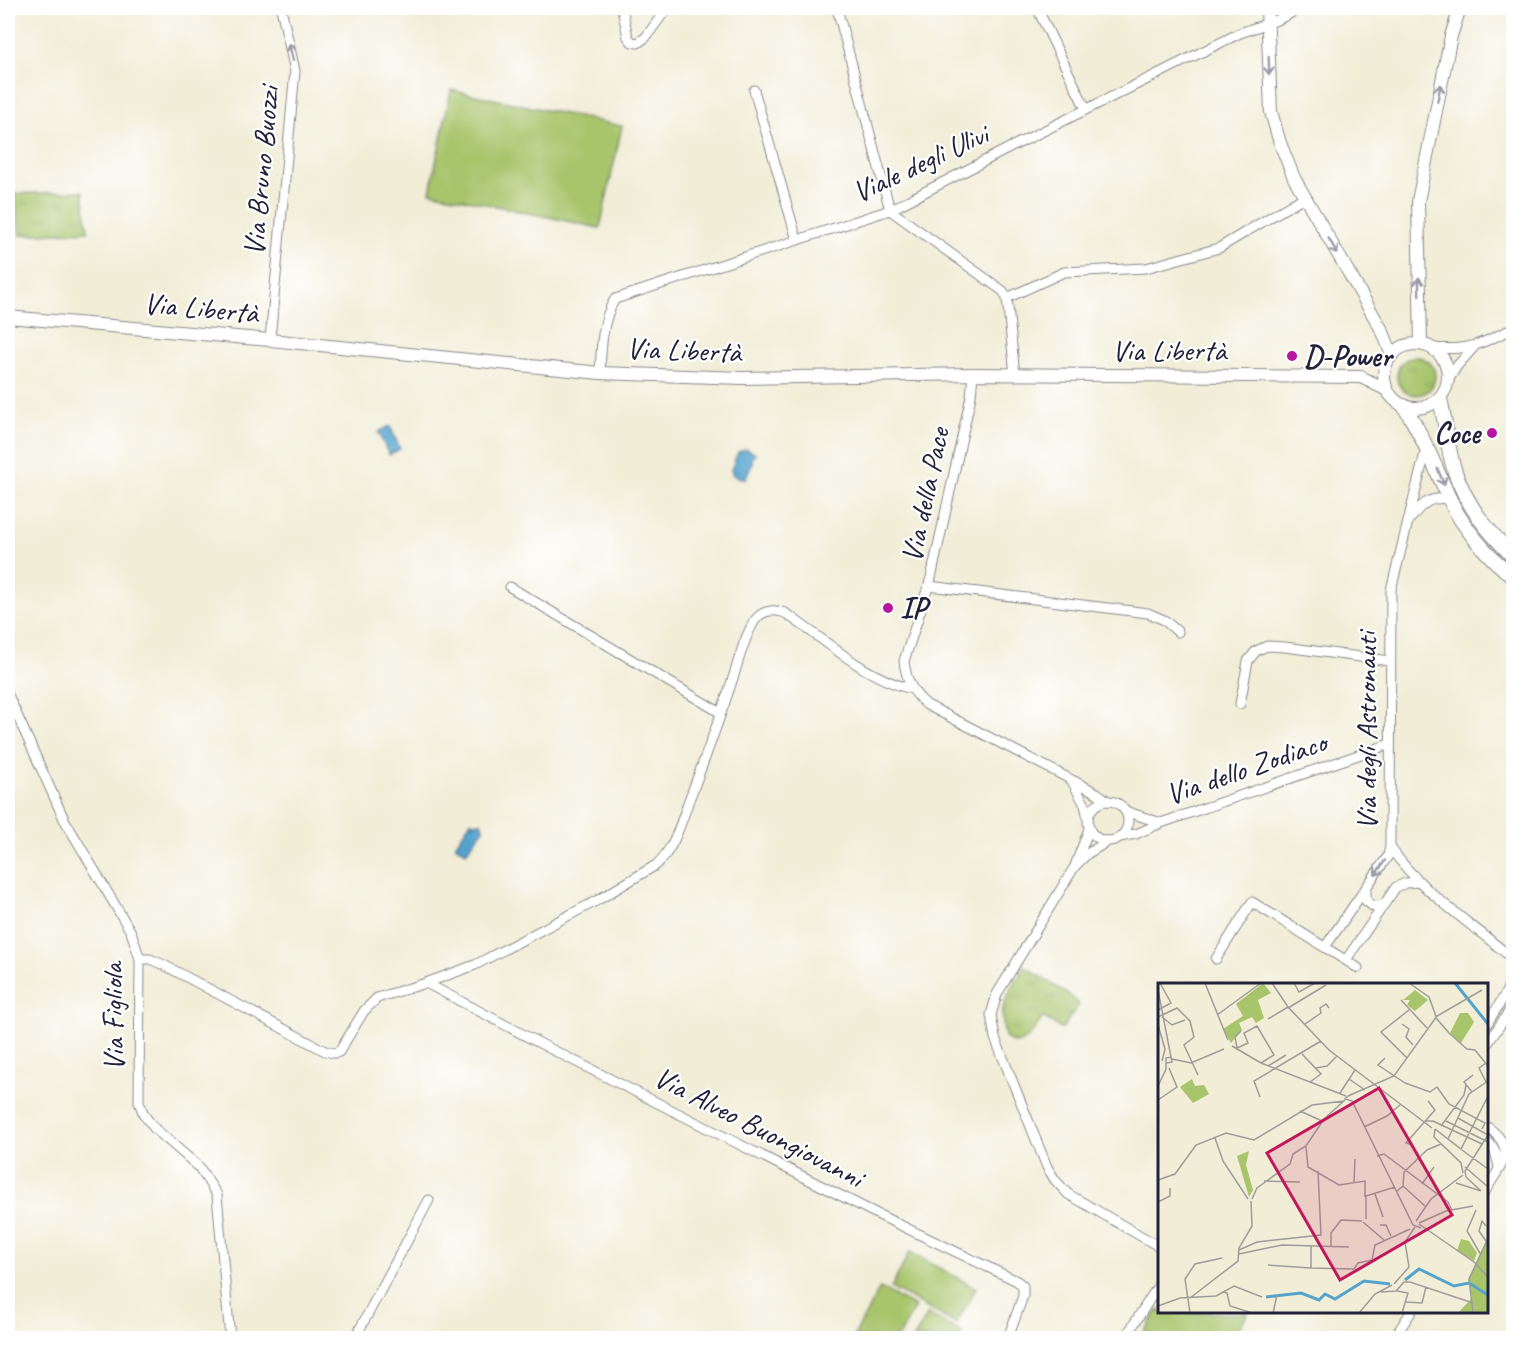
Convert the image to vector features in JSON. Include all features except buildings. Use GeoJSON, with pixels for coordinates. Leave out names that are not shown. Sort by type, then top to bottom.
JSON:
{"type":"FeatureCollection","features":[{"type":"Feature","properties":{"kind":"main road"},"geometry":{"type":"LineString","coordinates":[[1440,399],[1455,471],[1468,500],[1485,527],[1514,557]]}},
{"type":"Feature","properties":{"kind":"main road"},"geometry":{"type":"LineString","coordinates":[[1404,406],[1427,447],[1449,499],[1470,531],[1514,578]]}},
{"type":"Feature","properties":{"kind":"street","name":"Via Bruno Buozzi"},"geometry":{"type":"LineString","coordinates":[[270,340],[295,71],[281,8]]}},
{"type":"Feature","properties":{"kind":"street"},"geometry":{"type":"LineString","coordinates":[[622,8],[628,37],[632,42],[638,43],[646,37],[667,8]]}},
{"type":"Feature","properties":{"kind":"street"},"geometry":{"type":"LineString","coordinates":[[837,8],[890,210],[1003,291],[1007,298],[1016,375]]}},
{"type":"Feature","properties":{"kind":"street"},"geometry":{"type":"LineString","coordinates":[[1037,8],[1086,109]]}},
{"type":"Feature","properties":{"kind":"street"},"geometry":{"type":"LineString","coordinates":[[1267,8],[1270,112],[1294,178],[1383,332],[1390,358],[1384,376],[1387,390],[1397,402],[1404,406],[1422,408],[1432,405],[1440,399],[1457,366],[1474,347]]}},
{"type":"Feature","properties":{"kind":"street","name":"Viale degli Ulivi"},"geometry":{"type":"LineString","coordinates":[[600,373],[601,351],[607,320],[615,299],[890,210],[1240,33],[1267,24],[1301,8]]}},
{"type":"Feature","properties":{"kind":"street"},"geometry":{"type":"LineString","coordinates":[[1449,380],[1445,361],[1427,346],[1418,201],[1451,36],[1460,8]]}},
{"type":"Feature","properties":{"kind":"street"},"geometry":{"type":"LineString","coordinates":[[754,90],[796,240]]}},
{"type":"Feature","properties":{"kind":"street"},"geometry":{"type":"LineString","coordinates":[[1007,298],[1064,272],[1146,268],[1220,248],[1304,197]]}},
{"type":"Feature","properties":{"kind":"street","name":"Via Libertà"},"geometry":{"type":"LineString","coordinates":[[8,317],[600,373],[742,378],[973,374],[1361,377],[1387,390]]}},
{"type":"Feature","properties":{"kind":"street"},"geometry":{"type":"LineString","coordinates":[[1361,377],[1401,348],[1409,345],[1455,350],[1474,347],[1514,328]]}},
{"type":"Feature","properties":{"kind":"street","name":"Via della Pace"},"geometry":{"type":"LineString","coordinates":[[912,689],[904,661],[929,586],[971,396],[973,374]]}},
{"type":"Feature","properties":{"kind":"street","name":"Via degli Astronauti"},"geometry":{"type":"LineString","coordinates":[[1427,447],[1391,590],[1390,847],[1399,861],[1420,882],[1513,959],[1510,987],[1488,1022]]}},
{"type":"Feature","properties":{"kind":"street"},"geometry":{"type":"LineString","coordinates":[[1408,521],[1428,500],[1449,499]]}},
{"type":"Feature","properties":{"kind":"street"},"geometry":{"type":"LineString","coordinates":[[510,586],[721,712]]}},
{"type":"Feature","properties":{"kind":"street"},"geometry":{"type":"LineString","coordinates":[[929,586],[1148,613],[1164,620],[1178,632]]}},
{"type":"Feature","properties":{"kind":"street"},"geometry":{"type":"LineString","coordinates":[[140,959],[150,959],[164,965],[325,1051],[339,1052],[371,1002],[377,998],[475,965],[511,948],[548,925],[598,900],[656,865],[663,858],[677,831],[753,624],[763,613],[774,610],[785,613],[869,672],[901,687],[912,689],[927,705],[1120,806],[1127,816],[1126,828],[1119,837],[1087,854],[1075,866]]}},
{"type":"Feature","properties":{"kind":"street"},"geometry":{"type":"LineString","coordinates":[[1240,704],[1248,661],[1256,651],[1267,646],[1390,661]]}},
{"type":"Feature","properties":{"kind":"street","name":"Via Figliola"},"geometry":{"type":"LineString","coordinates":[[8,695],[64,819],[131,932],[140,959],[138,1089],[140,1102],[144,1115],[154,1128],[199,1167],[217,1195],[230,1338]]}},
{"type":"Feature","properties":{"kind":"street","name":"Via dello Zodiaco"},"geometry":{"type":"LineString","coordinates":[[1119,837],[1136,834],[1161,823],[1390,744]]}},
{"type":"Feature","properties":{"kind":"street"},"geometry":{"type":"LineString","coordinates":[[1072,781],[1085,805],[1089,829],[1075,866],[992,1004],[991,1026],[1047,1167],[1055,1180],[1068,1194],[1158,1246]]}},
{"type":"Feature","properties":{"kind":"street"},"geometry":{"type":"LineString","coordinates":[[1088,818],[1093,808],[1108,801]]}},
{"type":"Feature","properties":{"kind":"street"},"geometry":{"type":"LineString","coordinates":[[1125,811],[1161,823]]}},
{"type":"Feature","properties":{"kind":"street"},"geometry":{"type":"LineString","coordinates":[[1089,829],[1097,838],[1108,841]]}},
{"type":"Feature","properties":{"kind":"street"},"geometry":{"type":"LineString","coordinates":[[1325,947],[1388,856],[1390,847]]}},
{"type":"Feature","properties":{"kind":"street"},"geometry":{"type":"LineString","coordinates":[[1346,960],[1396,887],[1406,883],[1420,882]]}},
{"type":"Feature","properties":{"kind":"street"},"geometry":{"type":"LineString","coordinates":[[1367,887],[1366,901],[1374,907],[1383,905]]}},
{"type":"Feature","properties":{"kind":"street"},"geometry":{"type":"LineString","coordinates":[[1216,959],[1252,902],[1358,968]]}},
{"type":"Feature","properties":{"kind":"street","name":"Via Alveo Buongiovanni"},"geometry":{"type":"LineString","coordinates":[[426,983],[879,1215],[1017,1281],[1023,1286],[1023,1296],[1008,1338]]}},
{"type":"Feature","properties":{"kind":"street"},"geometry":{"type":"LineString","coordinates":[[1488,1043],[1514,1004]]}},
{"type":"Feature","properties":{"kind":"street"},"geometry":{"type":"LineString","coordinates":[[1488,1128],[1502,1140],[1506,1149],[1506,1156],[1488,1186]]}},
{"type":"Feature","properties":{"kind":"street"},"geometry":{"type":"LineString","coordinates":[[1488,1142],[1495,1151],[1499,1167]]}},
{"type":"Feature","properties":{"kind":"street"},"geometry":{"type":"LineString","coordinates":[[355,1338],[429,1200]]}},
{"type":"Feature","properties":{"kind":"street"},"geometry":{"type":"LineString","coordinates":[[1125,1338],[1158,1286]]}},
{"type":"Feature","properties":{"kind":"street"},"geometry":{"type":"LineString","coordinates":[[1394,1338],[1410,1313]]}},
{"type":"Feature","properties":{"kind":"green space"},"geometry":{"type":"Polygon","coordinates":[[[451,90],[622,126],[600,228],[430,192],[451,90]]]}},
{"type":"Feature","properties":{"kind":"green space"},"geometry":{"type":"Polygon","coordinates":[[[83,191],[88,231],[20,235],[14,194],[83,191]]]}},
{"type":"Feature","properties":{"kind":"green space"},"geometry":{"type":"Polygon","coordinates":[[[1416,357],[1429,363],[1435,376],[1429,389],[1416,395],[1403,389],[1397,376],[1403,363],[1416,357]]]}},
{"type":"Feature","properties":{"kind":"green space"},"geometry":{"type":"Polygon","coordinates":[[[1025,966],[1079,1004],[1062,1029],[1043,1017],[1027,1038],[1016,1043],[1005,1036],[1002,1015],[1006,999],[1025,966]]]}},
{"type":"Feature","properties":{"kind":"green space"},"geometry":{"type":"Polygon","coordinates":[[[910,1252],[976,1288],[956,1324],[891,1288],[910,1252]]]}},
{"type":"Feature","properties":{"kind":"green space"},"geometry":{"type":"Polygon","coordinates":[[[880,1288],[915,1307],[898,1338],[853,1338],[880,1288]]]}},
{"type":"Feature","properties":{"kind":"green space"},"geometry":{"type":"Polygon","coordinates":[[[1158,1310],[1158,1313],[1248,1313],[1233,1338],[1141,1338],[1158,1310]]]}},
{"type":"Feature","properties":{"kind":"green space"},"geometry":{"type":"Polygon","coordinates":[[[928,1314],[962,1333],[960,1338],[914,1338],[928,1314]]]}},
{"type":"Feature","properties":{"kind":"water"},"geometry":{"type":"Polygon","coordinates":[[[390,426],[400,449],[389,455],[378,432],[390,426]]]}},
{"type":"Feature","properties":{"kind":"water"},"geometry":{"type":"Polygon","coordinates":[[[746,449],[756,454],[745,479],[733,475],[731,470],[738,452],[746,449]]]}},
{"type":"Feature","properties":{"kind":"water"},"geometry":{"type":"Polygon","coordinates":[[[471,821],[481,822],[484,829],[466,852],[455,845],[471,821]]]}},
{"type":"Feature","properties":{"kind":"place","name":"D-Power"},"geometry":{"type":"Point","coordinates":[1292,356]}},
{"type":"Feature","properties":{"kind":"place","name":"Coce"},"geometry":{"type":"Point","coordinates":[1492,433]}},
{"type":"Feature","properties":{"kind":"place","name":"IP"},"geometry":{"type":"Point","coordinates":[888,608]}}]}
